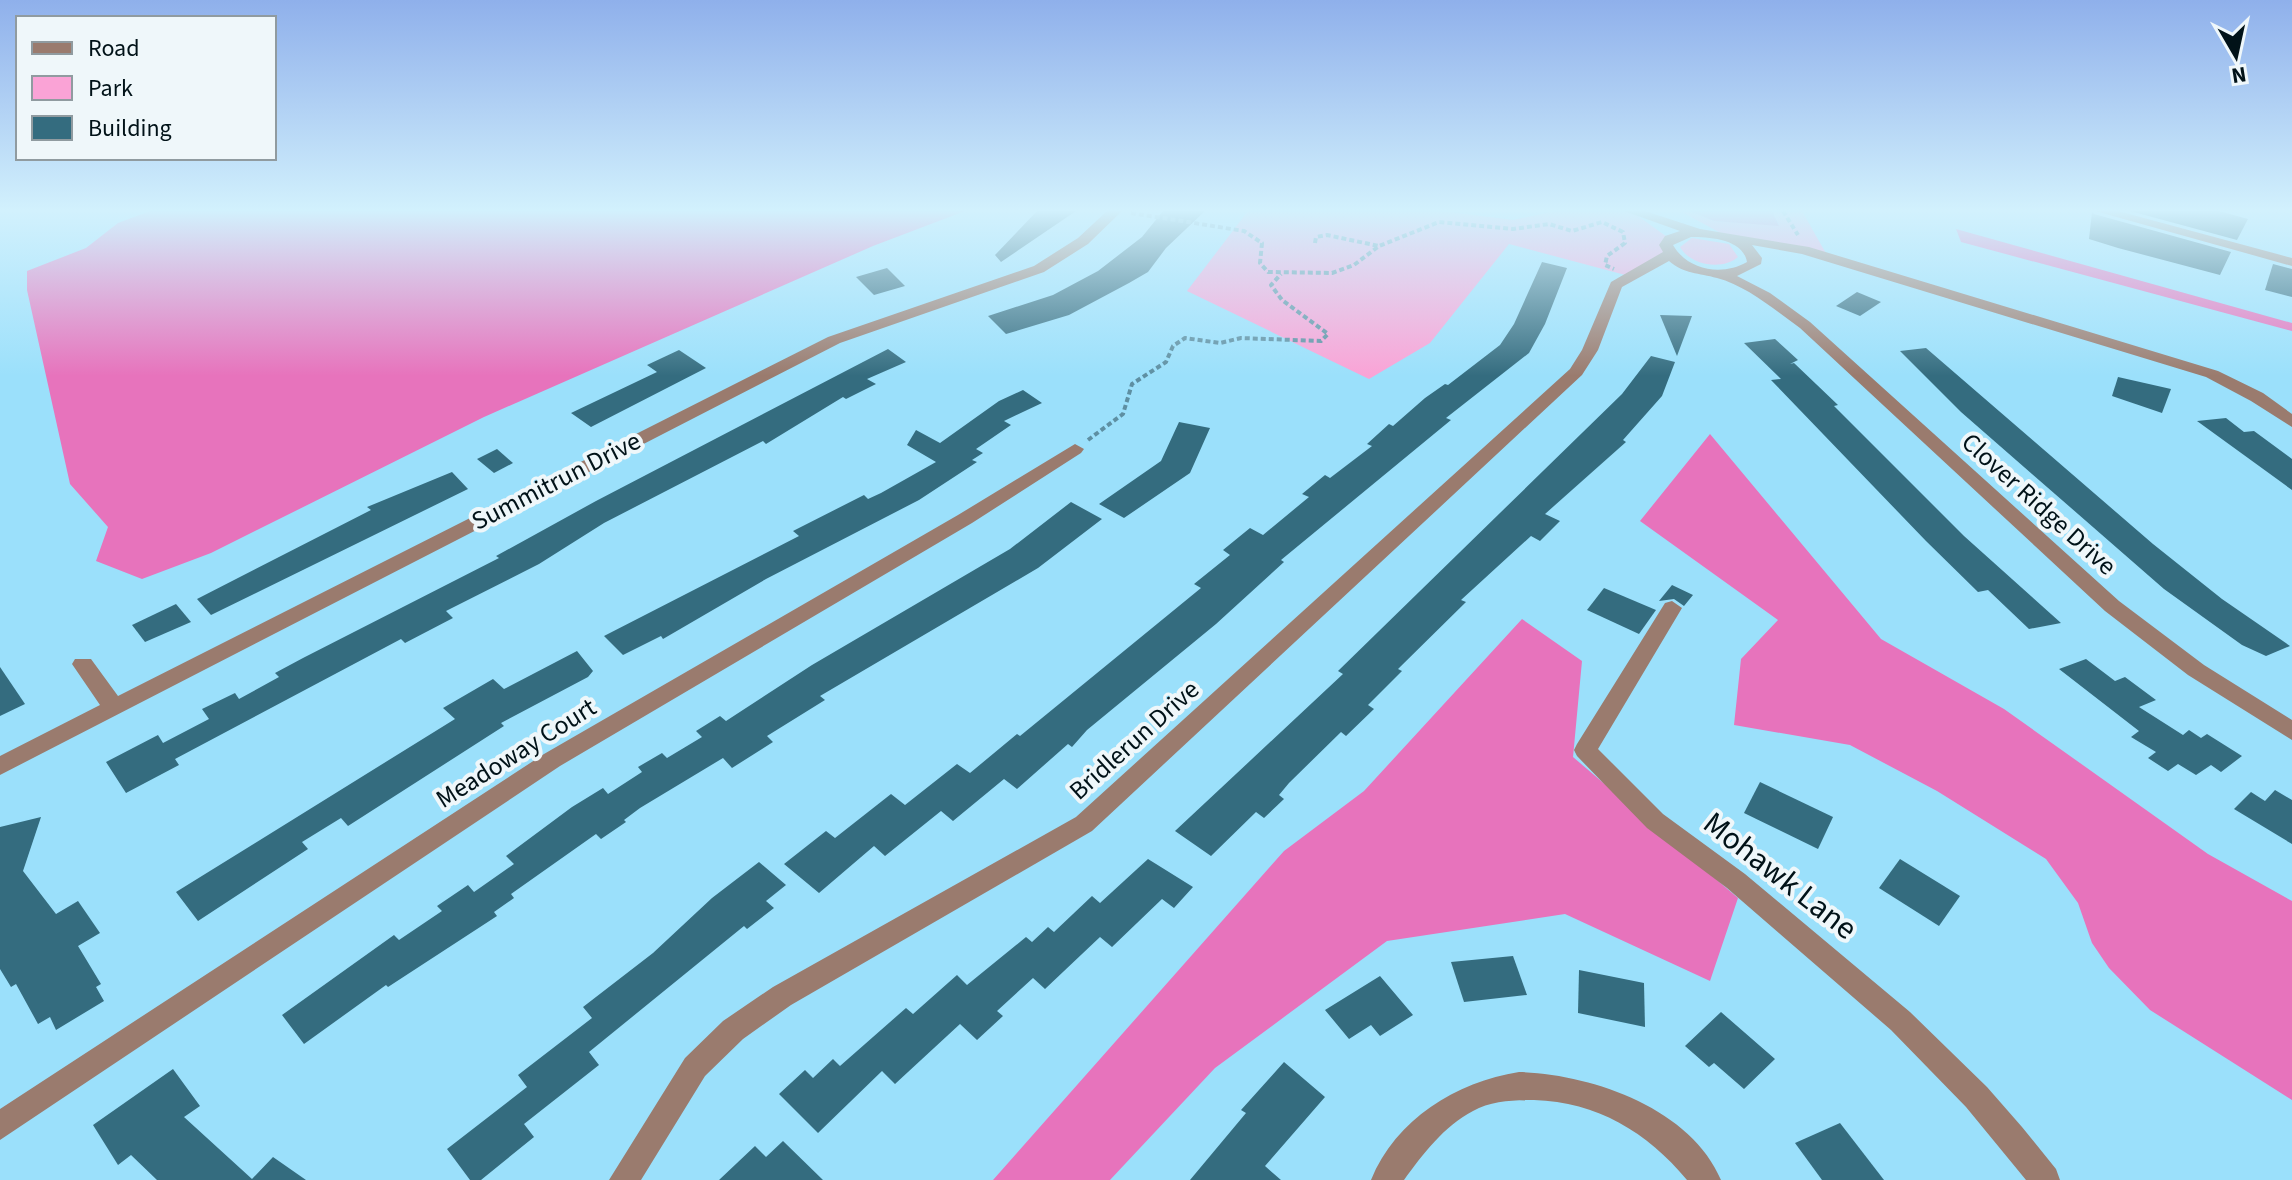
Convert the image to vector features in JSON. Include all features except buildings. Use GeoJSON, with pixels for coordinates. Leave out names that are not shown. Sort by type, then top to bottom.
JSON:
{"type":"FeatureCollection","features":[{"type":"Feature","properties":{"kind":"street","name":"Summitrun Drive"},"geometry":{"type":"LineString","coordinates":[[0,766],[834,340],[1044,266]]}},
{"type":"Feature","properties":{"kind":"street","name":"Bridlerun Drive"},"geometry":{"type":"LineString","coordinates":[[624,1180],[695,1067],[733,1030],[782,996],[1084,824],[1142,773],[1576,372],[1590,350],[1616,285],[1643,266]]}},
{"type":"Feature","properties":{"kind":"street","name":"Clover Ridge Drive"},"geometry":{"type":"LineString","coordinates":[[1702,266],[1765,296],[1805,325],[2112,606],[2196,670],[2292,731]]}},
{"type":"Feature","properties":{"kind":"street"},"geometry":{"type":"LineString","coordinates":[[1629,276],[1713,273],[1747,270],[1750,266]]}},
{"type":"Feature","properties":{"kind":"street"},"geometry":{"type":"LineString","coordinates":[[1756,266],[1765,296]]}},
{"type":"Feature","properties":{"kind":"street"},"geometry":{"type":"LineString","coordinates":[[1857,266],[2212,374],[2257,397],[2292,422]]}},
{"type":"Feature","properties":{"kind":"street","name":"Meadoway Court"},"geometry":{"type":"LineString","coordinates":[[0,1126],[552,760],[952,527],[1075,449]]}},
{"type":"Feature","properties":{"kind":"street","name":"Mohawk Lane"},"geometry":{"type":"LineString","coordinates":[[1672,608],[1585,750],[1627,797],[1680,842],[1730,877],[1872,993],[1988,1108],[2045,1180]]}},
{"type":"Feature","properties":{"kind":"street"},"geometry":{"type":"LineString","coordinates":[[83,664],[113,706]]}},
{"type":"Feature","properties":{"kind":"street"},"geometry":{"type":"LineString","coordinates":[[1386,1180],[1403,1156],[1443,1114],[1471,1097],[1499,1087],[1577,1091],[1614,1106],[1653,1126],[1706,1180]]}},
{"type":"Feature","properties":{"kind":"path"},"geometry":{"type":"LineString","coordinates":[[1263,266],[1268,272],[1281,273],[1332,273],[1351,266]]}},
{"type":"Feature","properties":{"kind":"path"},"geometry":{"type":"LineString","coordinates":[[1607,266],[1629,276]]}},
{"type":"Feature","properties":{"kind":"path"},"geometry":{"type":"LineString","coordinates":[[1075,449],[1123,414],[1132,384],[1166,362],[1173,346],[1185,338],[1220,343],[1241,338],[1321,341],[1328,334],[1320,324],[1276,296],[1271,285],[1281,273]]}},
{"type":"Feature","properties":{"kind":"green space"},"geometry":{"type":"Polygon","coordinates":[[[1206,266],[1491,266],[1430,343],[1369,379],[1187,291],[1206,266]]]}},
{"type":"Feature","properties":{"kind":"green space"},"geometry":{"type":"Polygon","coordinates":[[[1592,266],[1648,266],[1629,276],[1592,266]]]}},
{"type":"Feature","properties":{"kind":"shaded area"},"geometry":{"type":"Polygon","coordinates":[[[40,266],[827,266],[484,417],[211,553],[142,579],[96,561],[108,527],[70,484],[27,290],[27,271],[40,266]]]}},
{"type":"Feature","properties":{"kind":"shaded area"},"geometry":{"type":"Polygon","coordinates":[[[2051,266],[2088,266],[2292,323],[2292,331],[2051,266]]]}},
{"type":"Feature","properties":{"kind":"shaded area"},"geometry":{"type":"Polygon","coordinates":[[[1710,434],[1881,639],[2004,709],[2208,854],[2292,901],[2292,1100],[2150,1010],[2109,968],[2092,943],[2078,903],[2046,859],[1937,791],[1850,745],[1734,725],[1741,659],[1778,620],[1640,521],[1710,434]]]}},
{"type":"Feature","properties":{"kind":"shaded area"},"geometry":{"type":"Polygon","coordinates":[[[1522,619],[1582,661],[1573,757],[1738,898],[1710,981],[1565,914],[1387,941],[1215,1068],[1110,1180],[993,1180],[1284,851],[1364,791],[1522,619]]]}}]}
